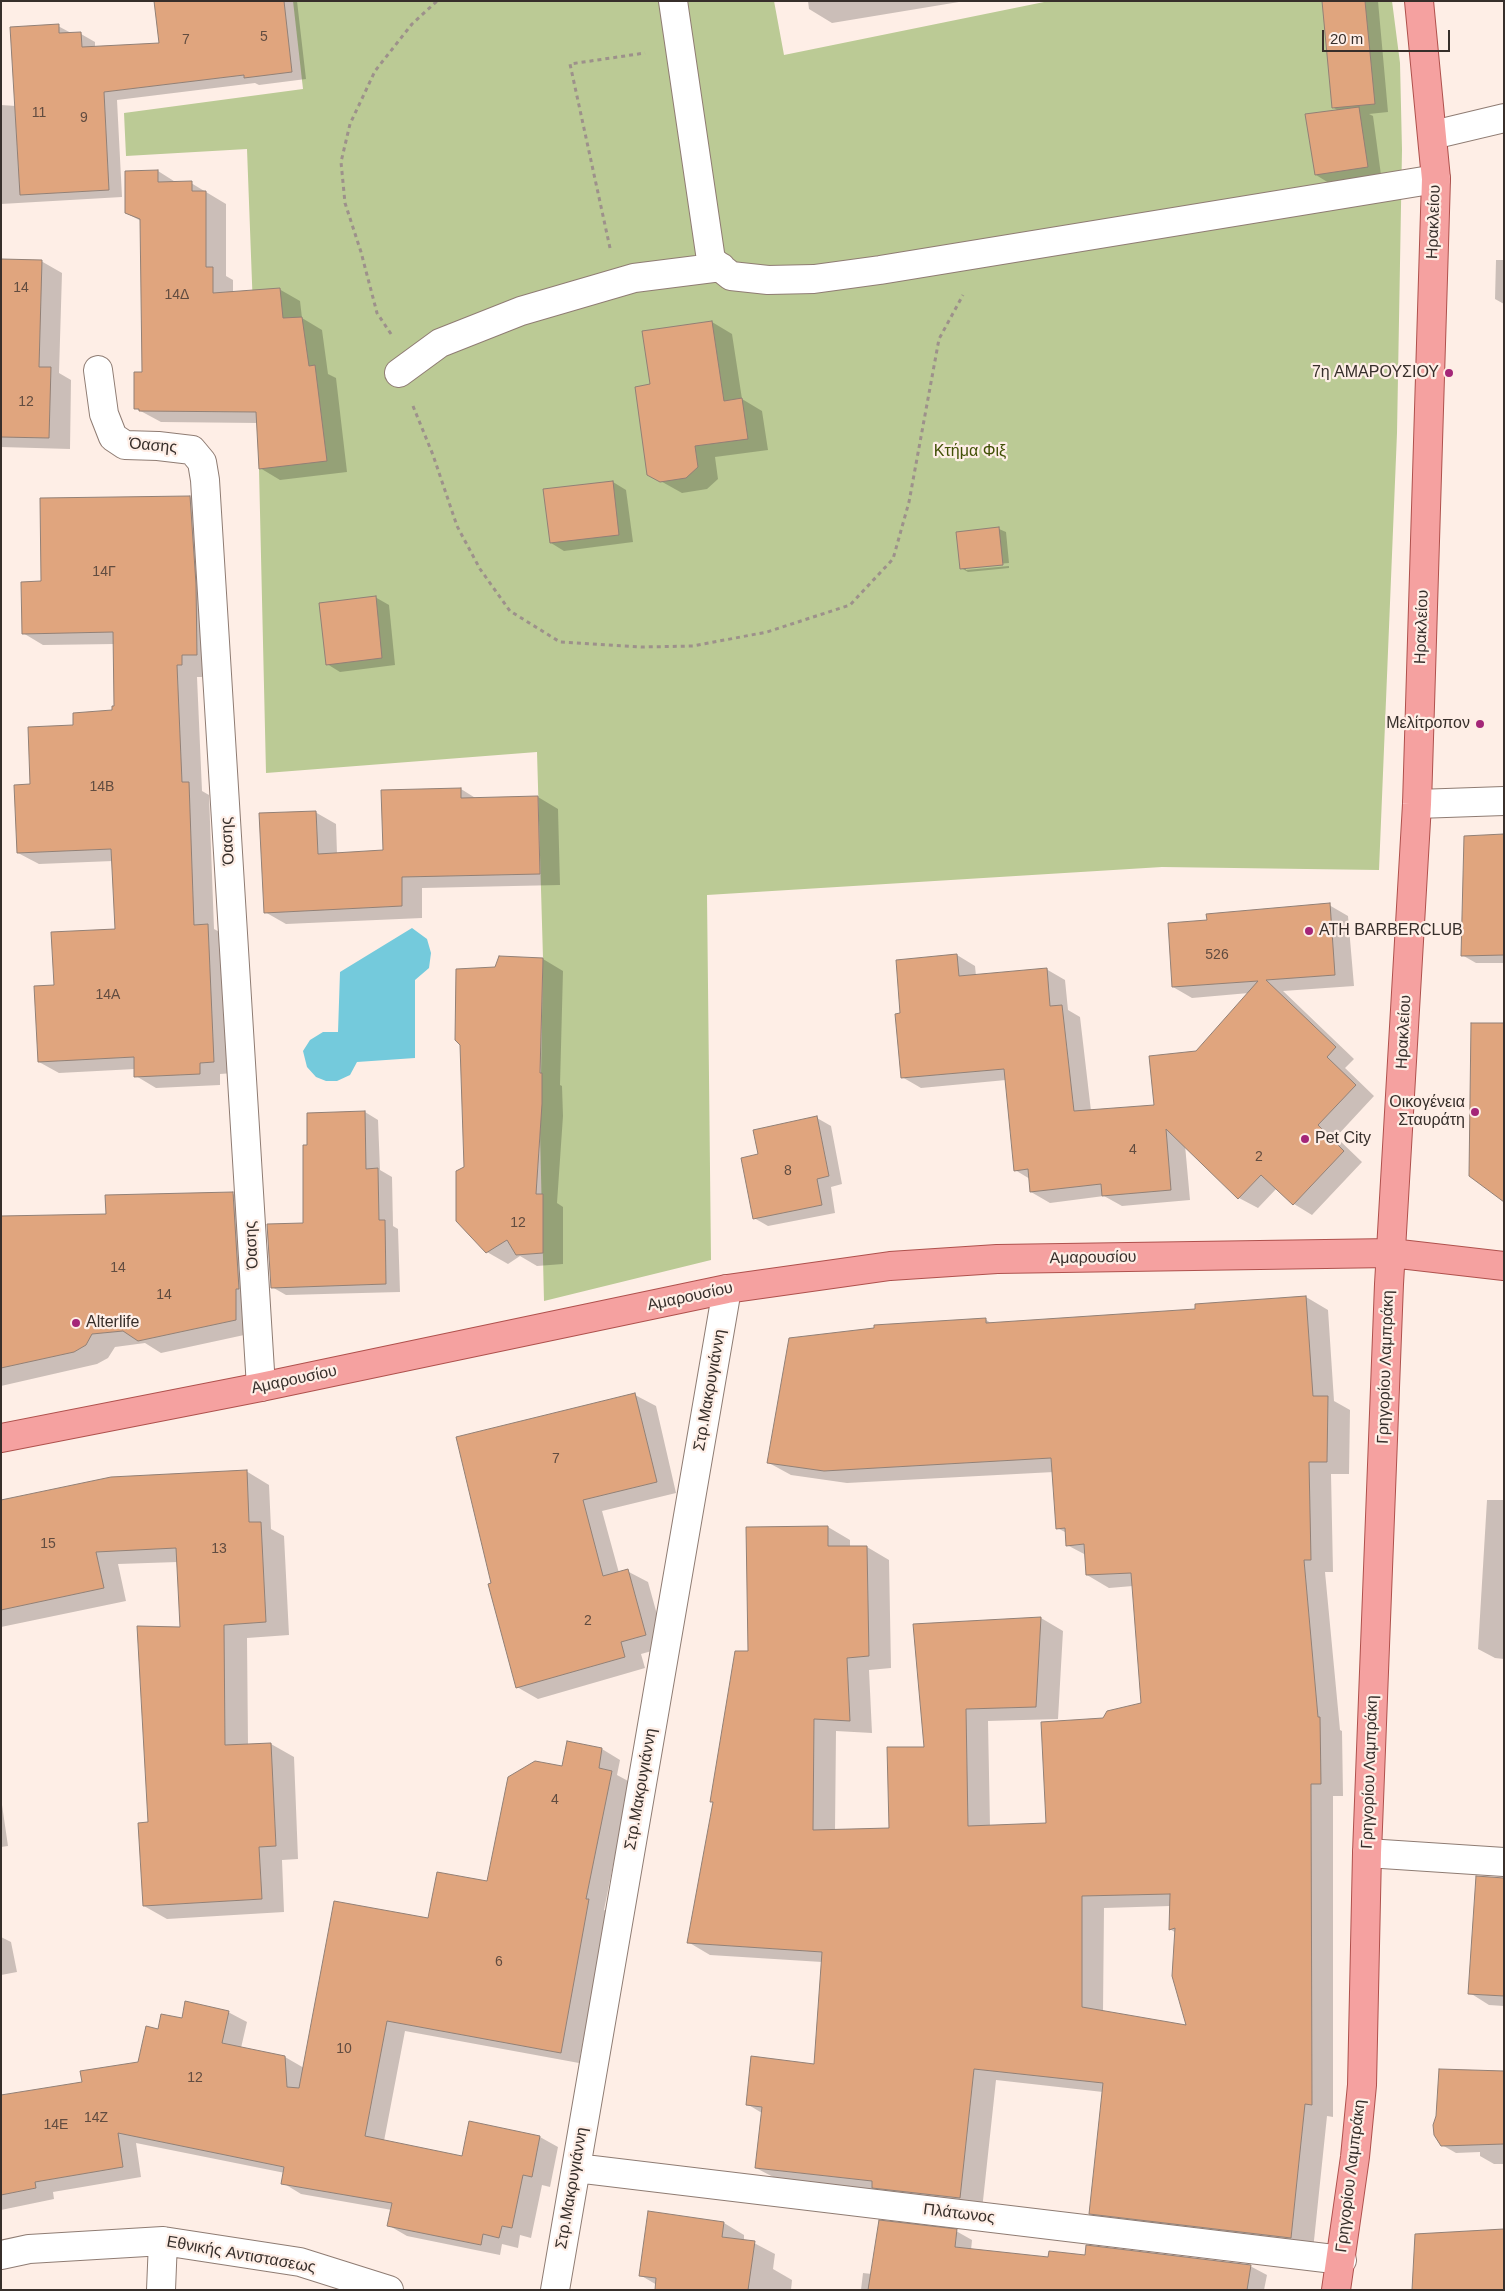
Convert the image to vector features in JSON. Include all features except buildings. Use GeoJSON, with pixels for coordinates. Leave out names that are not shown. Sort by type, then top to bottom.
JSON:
{"type":"FeatureCollection","features":[{"type":"Feature","properties":{"kind":"main road","name":"Ηρακλείου"},"geometry":{"type":"LineString","coordinates":[[1391,1253],[1417,804],[1436,179],[1419,1]]}},
{"type":"Feature","properties":{"kind":"main road","name":"Αμαρουσίου"},"geometry":{"type":"LineString","coordinates":[[1,1438],[261,1387],[727,1289],[890,1266],[997,1259],[1391,1253],[1504,1266]]}},
{"type":"Feature","properties":{"kind":"main road","name":"Γρηγορίου Λαμπράκη"},"geometry":{"type":"LineString","coordinates":[[1336,2290],[1342,2260],[1362,2085],[1367,1853],[1391,1253]]}},
{"type":"Feature","properties":{"kind":"street"},"geometry":{"type":"LineString","coordinates":[[673,1],[711,260],[731,276],[768,280],[814,279],[986,253],[1436,179]]}},
{"type":"Feature","properties":{"kind":"street"},"geometry":{"type":"LineString","coordinates":[[1433,135],[1504,118]]}},
{"type":"Feature","properties":{"kind":"street"},"geometry":{"type":"LineString","coordinates":[[405,369],[440,343],[521,311],[634,278],[721,267]]}},
{"type":"Feature","properties":{"kind":"street","name":"Όασης"},"geometry":{"type":"LineString","coordinates":[[98,370],[104,414],[113,437],[124,446],[158,446],[192,450],[202,462],[205,480],[261,1387]]}},
{"type":"Feature","properties":{"kind":"street"},"geometry":{"type":"LineString","coordinates":[[1417,804],[1504,801]]}},
{"type":"Feature","properties":{"kind":"street","name":"Στρ.Μακρυγιάννη"},"geometry":{"type":"LineString","coordinates":[[555,2290],[727,1289]]}},
{"type":"Feature","properties":{"kind":"street"},"geometry":{"type":"LineString","coordinates":[[1367,1853],[1504,1862]]}},
{"type":"Feature","properties":{"kind":"street","name":"Πλάτωνος"},"geometry":{"type":"LineString","coordinates":[[576,2168],[1342,2260]]}},
{"type":"Feature","properties":{"kind":"street"},"geometry":{"type":"LineString","coordinates":[[161,2290],[164,2241]]}},
{"type":"Feature","properties":{"kind":"street","name":"Εθνικής Αντιστασεως"},"geometry":{"type":"LineString","coordinates":[[1,2255],[29,2249],[164,2241],[300,2262],[389,2290]]}},
{"type":"Feature","properties":{"kind":"path"},"geometry":{"type":"LineString","coordinates":[[437,1],[412,24],[375,71],[350,124],[342,162],[345,203],[361,252],[377,313],[405,369],[457,526],[480,569],[510,611],[560,642],[642,647],[693,646],[767,632],[850,605],[893,559],[909,502],[939,339],[986,253]]}},
{"type":"Feature","properties":{"kind":"path"},"geometry":{"type":"LineString","coordinates":[[618,283],[570,64],[680,47]]}},
{"type":"Feature","properties":{"kind":"green space","name":"Κτήμα Φιξ"},"geometry":{"type":"Polygon","coordinates":[[[293,1],[774,1],[784,55],[1049,1],[1392,1],[1400,63],[1402,150],[1397,433],[1379,870],[1162,867],[707,895],[711,1260],[544,1301],[540,1133],[543,958],[537,752],[266,773],[259,469],[247,149],[126,156],[124,113],[303,89],[293,1]]]}},
{"type":"Feature","properties":{"kind":"water"},"geometry":{"type":"Polygon","coordinates":[[[412,928],[427,939],[431,953],[429,968],[415,980],[415,1058],[357,1062],[350,1075],[337,1081],[326,1081],[316,1077],[307,1067],[303,1051],[310,1040],[323,1032],[338,1032],[340,972],[412,928]]]}},
{"type":"Feature","properties":{"kind":"place","name":"7η ΑΜΑΡΟΥΣΙΟΥ"},"geometry":{"type":"Point","coordinates":[1449,373]}},
{"type":"Feature","properties":{"kind":"place","name":"Μελίτροπον"},"geometry":{"type":"Point","coordinates":[1480,724]}},
{"type":"Feature","properties":{"kind":"place","name":"ATH BARBERCLUB"},"geometry":{"type":"Point","coordinates":[1309,931]}},
{"type":"Feature","properties":{"kind":"place","name":"Οικογένεια Σταυράτη"},"geometry":{"type":"Point","coordinates":[1475,1112]}},
{"type":"Feature","properties":{"kind":"place","name":"Pet City"},"geometry":{"type":"Point","coordinates":[1305,1139]}},
{"type":"Feature","properties":{"kind":"place","name":"Alterlife"},"geometry":{"type":"Point","coordinates":[76,1323]}}]}
